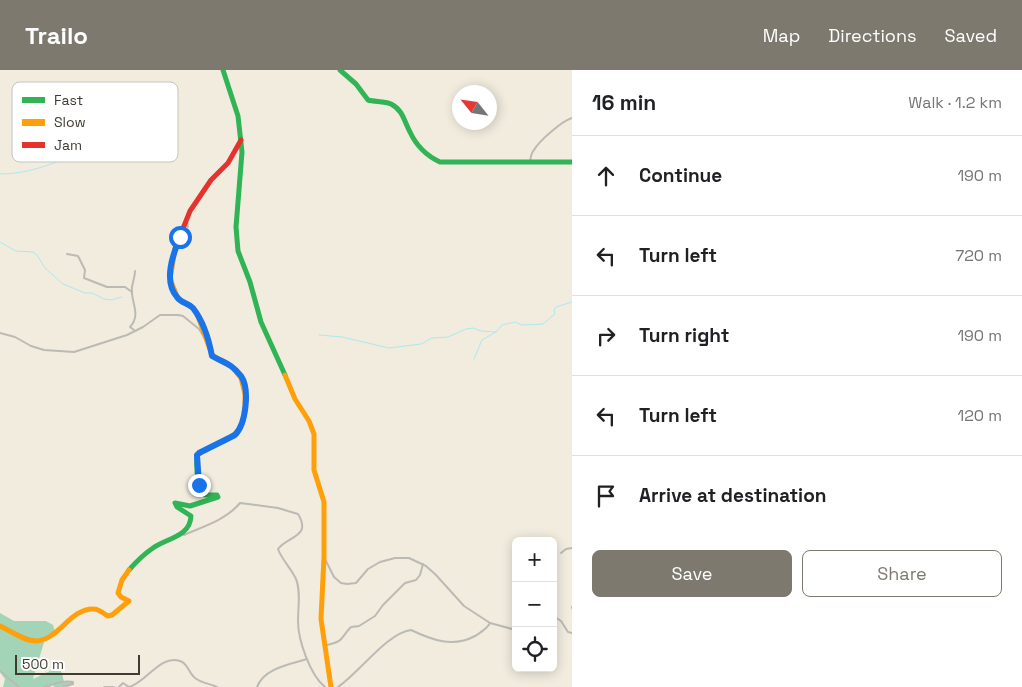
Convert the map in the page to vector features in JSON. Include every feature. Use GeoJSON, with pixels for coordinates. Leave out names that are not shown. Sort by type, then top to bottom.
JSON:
{"type":"FeatureCollection","features":[{"type":"Feature","properties":{"kind":"street"},"geometry":{"type":"LineString","coordinates":[[223,70],[238,116],[241,140],[241,175],[236,227],[238,251],[250,282],[261,322],[295,398],[309,421],[314,434],[314,470],[324,502],[321,619],[332,687]]}},
{"type":"Feature","properties":{"kind":"street"},"geometry":{"type":"LineString","coordinates":[[340,70],[356,84],[368,100],[389,103],[399,109],[405,118],[410,132],[426,152],[436,160],[453,162],[572,162]]}},
{"type":"Feature","properties":{"kind":"street"},"geometry":{"type":"LineString","coordinates":[[530,162],[534,148],[564,122],[572,118]]}},
{"type":"Feature","properties":{"kind":"street"},"geometry":{"type":"LineString","coordinates":[[0,626],[29,640],[40,641],[67,620],[92,609],[110,616],[129,601],[118,593],[120,584],[125,576],[152,549],[188,528],[192,519],[189,514],[177,507],[175,503],[190,506],[218,497],[218,495],[206,495],[199,485],[197,455],[235,435],[241,429],[244,421],[244,381],[228,362],[212,356],[197,314],[192,308],[178,299],[170,283],[175,249],[186,218],[209,184],[228,163],[241,140]]}},
{"type":"Feature","properties":{"kind":"street"},"geometry":{"type":"LineString","coordinates":[[186,218],[188,227]]}},
{"type":"Feature","properties":{"kind":"street"},"geometry":{"type":"LineString","coordinates":[[67,254],[78,256],[83,264],[85,270],[84,277],[86,279],[107,287],[125,287],[132,292]]}},
{"type":"Feature","properties":{"kind":"street"},"geometry":{"type":"LineString","coordinates":[[134,331],[130,327],[137,310],[132,292],[135,271]]}},
{"type":"Feature","properties":{"kind":"street"},"geometry":{"type":"LineString","coordinates":[[0,333],[15,337],[38,349],[79,352],[134,331],[160,315],[181,316],[199,329],[211,351]]}},
{"type":"Feature","properties":{"kind":"street"},"geometry":{"type":"LineString","coordinates":[[182,533],[184,535],[220,520],[230,514],[240,503],[278,508],[298,514],[303,526],[302,530],[278,547],[278,549],[282,559],[296,579],[301,643],[307,659],[324,687]]}},
{"type":"Feature","properties":{"kind":"street"},"geometry":{"type":"LineString","coordinates":[[561,553],[566,549],[572,548]]}},
{"type":"Feature","properties":{"kind":"street"},"geometry":{"type":"LineString","coordinates":[[324,557],[334,577],[347,584],[356,583],[368,569],[380,562],[404,557],[423,564],[444,582],[462,605],[490,623],[512,629]]}},
{"type":"Feature","properties":{"kind":"street"},"geometry":{"type":"LineString","coordinates":[[327,645],[335,644],[344,638],[351,627],[358,626],[375,616],[405,583],[416,580],[420,575],[423,564]]}},
{"type":"Feature","properties":{"kind":"street"},"geometry":{"type":"LineString","coordinates":[[557,618],[568,632],[572,633]]}},
{"type":"Feature","properties":{"kind":"street"},"geometry":{"type":"LineString","coordinates":[[338,687],[353,676],[389,640],[404,632],[410,630],[433,640],[453,642],[470,638],[484,630],[490,623]]}},
{"type":"Feature","properties":{"kind":"street"},"geometry":{"type":"LineString","coordinates":[[258,687],[260,682],[273,670],[307,659]]}},
{"type":"Feature","properties":{"kind":"street"},"geometry":{"type":"LineString","coordinates":[[119,687],[124,683],[129,686],[134,685],[159,666],[174,660],[183,662],[198,680],[217,687]]}},
{"type":"Feature","properties":{"kind":"street"},"geometry":{"type":"LineString","coordinates":[[0,671],[19,687]]}},
{"type":"Feature","properties":{"kind":"street"},"geometry":{"type":"LineString","coordinates":[[44,687],[55,683],[73,682],[73,684],[63,687]]}},
{"type":"Feature","properties":{"kind":"street"},"geometry":{"type":"LineString","coordinates":[[104,687],[114,687]]}},
{"type":"Feature","properties":{"kind":"green space"},"geometry":{"type":"Polygon","coordinates":[[[0,613],[14,621],[46,621],[53,625],[55,632],[45,639],[33,679],[58,667],[64,682],[73,682],[73,684],[65,687],[54,687],[53,685],[50,687],[3,687],[5,679],[0,672],[0,613]]]}},
{"type":"Feature","properties":{"kind":"waterway"},"geometry":{"type":"LineString","coordinates":[[0,174],[33,170],[57,162]]}},
{"type":"Feature","properties":{"kind":"waterway"},"geometry":{"type":"LineString","coordinates":[[0,242],[16,251],[33,252],[45,268],[63,284],[85,293],[92,293],[104,299],[111,300],[122,297]]}},
{"type":"Feature","properties":{"kind":"waterway"},"geometry":{"type":"LineString","coordinates":[[474,359],[482,340],[496,332],[502,325],[515,322],[522,325],[543,324],[555,314],[554,310],[556,307],[572,302]]}},
{"type":"Feature","properties":{"kind":"waterway"},"geometry":{"type":"LineString","coordinates":[[319,335],[342,337],[389,348],[421,344],[432,338],[448,337],[466,329],[473,328],[481,331],[496,332]]}},
{"type":"Feature","properties":{"kind":"traffic: fast"},"geometry":{"type":"LineString","coordinates":[[223,70],[238,116],[242,152],[236,227],[238,251],[250,282],[261,322],[285,375]]}},
{"type":"Feature","properties":{"kind":"traffic: fast"},"geometry":{"type":"LineString","coordinates":[[340,70],[356,84],[368,100],[395,106],[403,116],[412,137],[419,146],[440,162],[572,162]]}},
{"type":"Feature","properties":{"kind":"traffic: fast"},"geometry":{"type":"LineString","coordinates":[[129,570],[150,550],[177,536],[187,528],[191,516],[177,507],[175,503],[190,506],[218,497],[217,495],[205,495],[202,491],[198,476],[197,455],[235,434],[240,428],[245,408]]}},
{"type":"Feature","properties":{"kind":"traffic: slow"},"geometry":{"type":"LineString","coordinates":[[184,226],[175,249],[170,279],[178,299],[193,308],[197,314],[212,355],[232,367],[241,378],[245,394],[245,408]]}},
{"type":"Feature","properties":{"kind":"traffic: slow"},"geometry":{"type":"LineString","coordinates":[[285,375],[295,399],[309,421],[314,434],[314,470],[324,502],[321,619],[331,687]]}},
{"type":"Feature","properties":{"kind":"traffic: slow"},"geometry":{"type":"LineString","coordinates":[[0,626],[22,638],[36,641],[51,635],[71,618],[86,610],[96,609],[108,616],[112,615],[129,601],[118,593],[122,580],[129,570]]}},
{"type":"Feature","properties":{"kind":"traffic: jam"},"geometry":{"type":"LineString","coordinates":[[184,226],[190,211],[211,180],[228,163],[241,140]]}},
{"type":"Feature","properties":{"kind":"route"},"geometry":{"type":"LineString","coordinates":[[180,237],[175,249],[170,279],[175,295],[180,301],[189,305],[197,314],[212,356],[228,362],[244,381],[245,391],[244,421],[239,431],[197,455],[199,485]]}}]}
